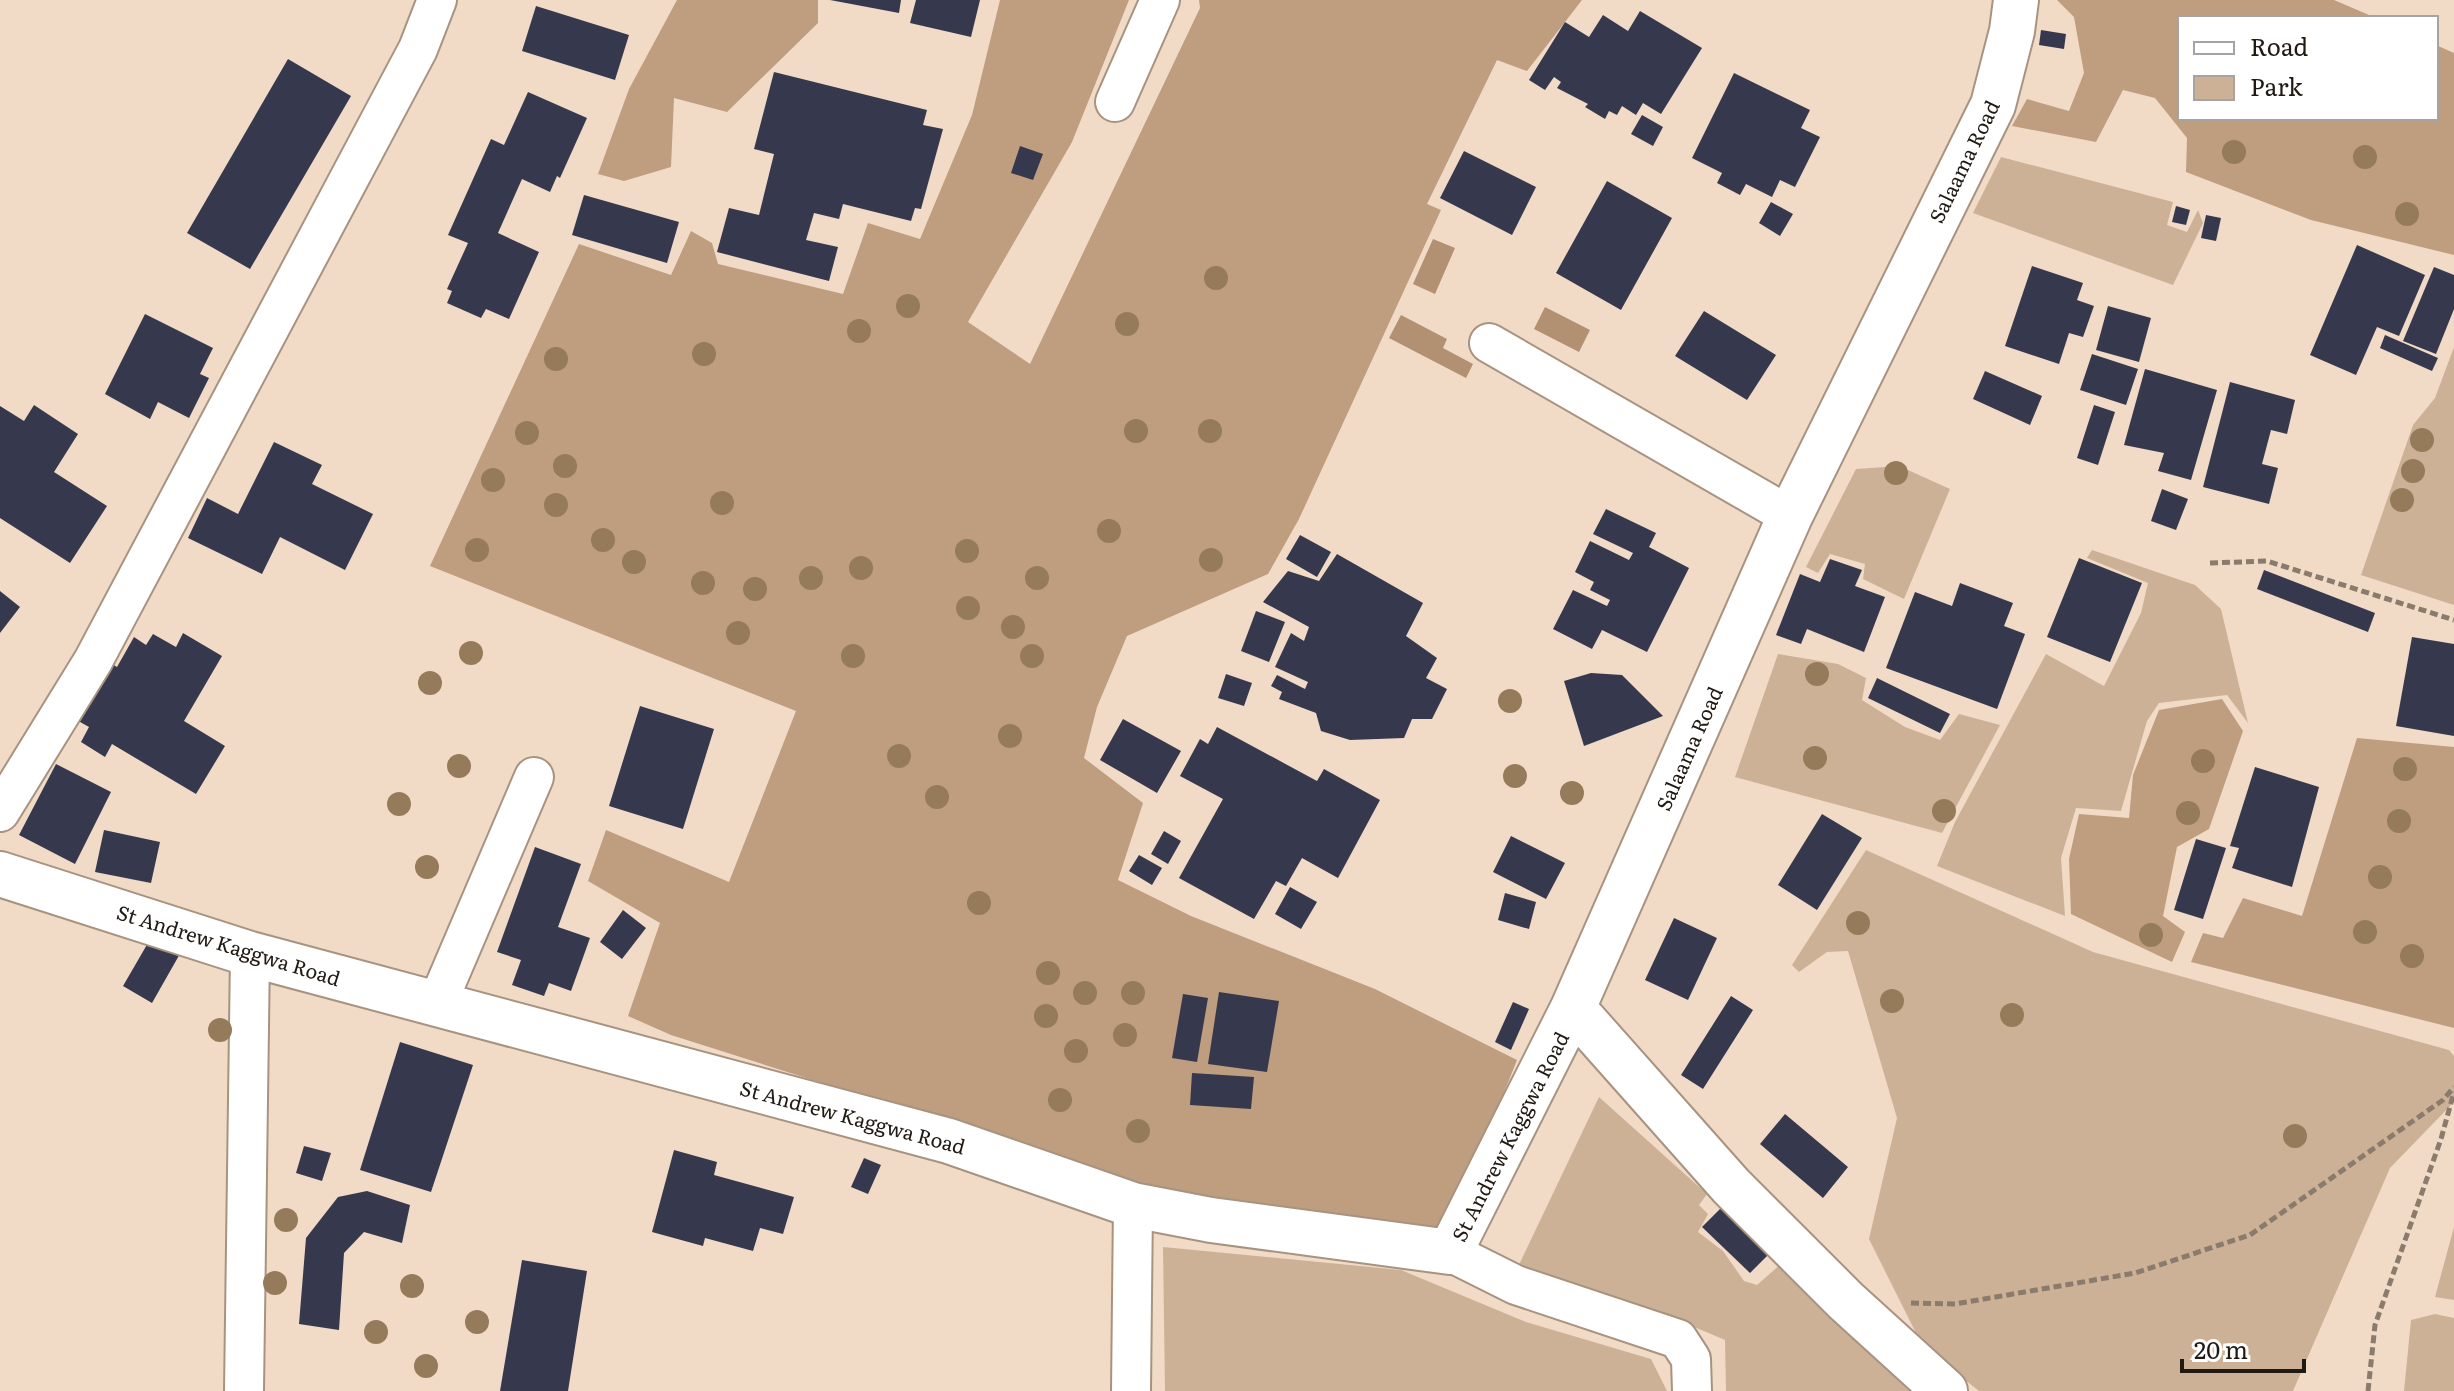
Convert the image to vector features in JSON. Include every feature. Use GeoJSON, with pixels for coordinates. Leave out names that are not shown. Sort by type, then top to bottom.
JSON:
{"type":"FeatureCollection","features":[{"type":"Feature","properties":{"kind":"street"},"geometry":{"type":"LineString","coordinates":[[0,812],[93,661],[418,49],[437,0]]}},
{"type":"Feature","properties":{"kind":"street"},"geometry":{"type":"LineString","coordinates":[[1115,102],[1160,0]]}},
{"type":"Feature","properties":{"kind":"street","name":"Salaama Road"},"geometry":{"type":"LineString","coordinates":[[1573,1008],[1790,516],[1993,105],[2016,0]]}},
{"type":"Feature","properties":{"kind":"street"},"geometry":{"type":"LineString","coordinates":[[1489,343],[1790,516]]}},
{"type":"Feature","properties":{"kind":"street"},"geometry":{"type":"LineString","coordinates":[[437,1004],[534,777]]}},
{"type":"Feature","properties":{"kind":"street","name":"St Andrew Kaggwa Road"},"geometry":{"type":"LineString","coordinates":[[0,874],[250,954],[949,1141],[1133,1205],[1211,1220],[1450,1252],[1573,1008]]}},
{"type":"Feature","properties":{"kind":"street"},"geometry":{"type":"LineString","coordinates":[[244,1391],[250,954]]}},
{"type":"Feature","properties":{"kind":"street"},"geometry":{"type":"LineString","coordinates":[[1573,1008],[1731,1186],[1846,1301],[1945,1391]]}},
{"type":"Feature","properties":{"kind":"street"},"geometry":{"type":"LineString","coordinates":[[1131,1391],[1133,1205]]}},
{"type":"Feature","properties":{"kind":"street"},"geometry":{"type":"LineString","coordinates":[[1450,1252],[1516,1285],[1678,1339],[1691,1359],[1692,1391]]}},
{"type":"Feature","properties":{"kind":"path"},"geometry":{"type":"LineString","coordinates":[[2210,563],[2267,561],[2454,620]]}},
{"type":"Feature","properties":{"kind":"path"},"geometry":{"type":"LineString","coordinates":[[1846,1301],[1955,1304],[2135,1273],[2250,1235],[2454,1090]]}},
{"type":"Feature","properties":{"kind":"path"},"geometry":{"type":"LineString","coordinates":[[2368,1391],[2375,1325],[2441,1139],[2454,1090]]}},
{"type":"Feature","properties":{"kind":"green space"},"geometry":{"type":"Polygon","coordinates":[[[2001,157],[2173,202],[2167,225],[2187,232],[2198,210],[2203,223],[2173,285],[1973,213],[2001,157]]]}},
{"type":"Feature","properties":{"kind":"green space"},"geometry":{"type":"Polygon","coordinates":[[[2454,347],[2454,605],[2361,575],[2413,425],[2435,398],[2454,347]]]}},
{"type":"Feature","properties":{"kind":"green space"},"geometry":{"type":"Polygon","coordinates":[[[1899,466],[1950,489],[1904,599],[1863,579],[1865,564],[1830,554],[1818,573],[1806,567],[1856,469],[1899,466]]]}},
{"type":"Feature","properties":{"kind":"green space"},"geometry":{"type":"Polygon","coordinates":[[[2092,550],[2195,585],[2221,609],[2248,723],[2227,695],[2159,703],[2147,721],[2121,811],[2076,808],[2061,858],[2065,916],[1937,866],[1955,822],[2046,654],[2104,686],[2141,613],[2148,583],[2087,558],[2092,550]]]}},
{"type":"Feature","properties":{"kind":"green space"},"geometry":{"type":"Polygon","coordinates":[[[1778,654],[1838,664],[1866,678],[1862,700],[1905,727],[1940,740],[1959,714],[2000,725],[1942,833],[1735,777],[1778,654]]]}},
{"type":"Feature","properties":{"kind":"green space"},"geometry":{"type":"Polygon","coordinates":[[[1866,850],[2093,952],[2449,1050],[2454,1056],[2454,1102],[2390,1168],[2293,1391],[1979,1391],[1923,1347],[1869,1239],[1897,1118],[1848,951],[1827,952],[1799,972],[1792,965],[1866,850]]]}},
{"type":"Feature","properties":{"kind":"green space"},"geometry":{"type":"Polygon","coordinates":[[[1599,1097],[1707,1194],[1699,1205],[1708,1214],[1698,1232],[1723,1251],[1744,1281],[1757,1285],[1782,1263],[1923,1391],[1726,1391],[1725,1340],[1659,1312],[1517,1269],[1599,1097]]]}},
{"type":"Feature","properties":{"kind":"green space"},"geometry":{"type":"Polygon","coordinates":[[[2454,1227],[2454,1300],[2435,1297],[2454,1227]]]}},
{"type":"Feature","properties":{"kind":"green space"},"geometry":{"type":"Polygon","coordinates":[[[1163,1247],[1401,1270],[1526,1322],[1651,1359],[1667,1391],[1165,1391],[1163,1247]]]}},
{"type":"Feature","properties":{"kind":"green space"},"geometry":{"type":"Polygon","coordinates":[[[2435,1314],[2454,1318],[2454,1391],[2404,1391],[2411,1320],[2435,1314]]]}},
{"type":"Feature","properties":{"kind":"shaded area"},"geometry":{"type":"Polygon","coordinates":[[[677,0],[818,0],[818,23],[727,112],[674,98],[671,167],[624,181],[598,174],[629,89],[677,0]]]}},
{"type":"Feature","properties":{"kind":"shaded area"},"geometry":{"type":"Polygon","coordinates":[[[1000,0],[1129,0],[1072,142],[968,322],[1030,364],[1200,8],[1199,0],[1582,0],[1527,71],[1497,60],[1427,204],[1441,210],[1299,519],[1268,574],[1127,636],[1097,707],[1084,758],[1143,803],[1118,880],[1191,916],[1375,989],[1517,1060],[1467,1186],[1428,1262],[1231,1234],[1011,1143],[671,1035],[628,1016],[660,923],[588,881],[606,830],[729,882],[796,711],[430,566],[579,244],[671,275],[691,231],[712,243],[718,264],[843,294],[868,223],[920,239],[972,115],[1000,0]]]}},
{"type":"Feature","properties":{"kind":"shaded area"},"geometry":{"type":"Polygon","coordinates":[[[2057,0],[2334,0],[2371,16],[2178,16],[2178,120],[2438,120],[2438,46],[2454,53],[2454,255],[2311,220],[2186,172],[2187,138],[2155,98],[2123,90],[2096,142],[2012,126],[2027,99],[2069,111],[2084,73],[2074,17],[2057,0]]]}},
{"type":"Feature","properties":{"kind":"shaded area"},"geometry":{"type":"Polygon","coordinates":[[[1433,239],[1455,248],[1435,294],[1413,284],[1433,239]]]}},
{"type":"Feature","properties":{"kind":"shaded area"},"geometry":{"type":"Polygon","coordinates":[[[1545,307],[1590,330],[1579,352],[1534,329],[1545,307]]]}},
{"type":"Feature","properties":{"kind":"shaded area"},"geometry":{"type":"Polygon","coordinates":[[[1401,315],[1447,339],[1443,348],[1473,364],[1466,378],[1389,338],[1401,315]]]}},
{"type":"Feature","properties":{"kind":"shaded area"},"geometry":{"type":"Polygon","coordinates":[[[2222,699],[2243,731],[2209,829],[2177,847],[2163,916],[2185,932],[2172,962],[2071,914],[2069,859],[2079,814],[2129,818],[2133,775],[2159,710],[2222,699]]]}},
{"type":"Feature","properties":{"kind":"shaded area"},"geometry":{"type":"Polygon","coordinates":[[[2357,738],[2454,747],[2454,1028],[2191,962],[2203,933],[2223,938],[2243,898],[2302,916],[2357,738]]]}},
{"type":"Feature","properties":{"kind":"building"},"geometry":{"type":"Polygon","coordinates":[[[830,0],[901,0],[899,13],[830,0]]]}},
{"type":"Feature","properties":{"kind":"building"},"geometry":{"type":"Polygon","coordinates":[[[916,0],[980,0],[971,37],[910,23],[916,0]]]}},
{"type":"Feature","properties":{"kind":"building"},"geometry":{"type":"Polygon","coordinates":[[[536,6],[629,35],[615,80],[522,51],[536,6]]]}},
{"type":"Feature","properties":{"kind":"building"},"geometry":{"type":"Polygon","coordinates":[[[1640,11],[1702,48],[1661,114],[1643,103],[1636,115],[1622,106],[1617,115],[1609,111],[1605,119],[1585,107],[1588,104],[1557,88],[1561,82],[1554,77],[1545,90],[1529,80],[1565,22],[1589,37],[1603,15],[1628,31],[1640,11]]]}},
{"type":"Feature","properties":{"kind":"building"},"geometry":{"type":"Polygon","coordinates":[[[2041,30],[2066,34],[2064,49],[2039,45],[2041,30]]]}},
{"type":"Feature","properties":{"kind":"building"},"geometry":{"type":"Polygon","coordinates":[[[288,59],[351,96],[250,269],[187,233],[288,59]]]}},
{"type":"Feature","properties":{"kind":"building"},"geometry":{"type":"Polygon","coordinates":[[[774,72],[927,110],[923,125],[943,129],[921,209],[915,208],[911,221],[843,204],[839,219],[814,213],[806,240],[838,247],[829,281],[717,252],[729,208],[759,215],[774,154],[754,149],[774,72]]]}},
{"type":"Feature","properties":{"kind":"building"},"geometry":{"type":"Polygon","coordinates":[[[1734,73],[1810,110],[1801,128],[1820,137],[1795,187],[1780,180],[1772,197],[1746,184],[1740,195],[1717,183],[1722,173],[1692,158],[1734,73]]]}},
{"type":"Feature","properties":{"kind":"building"},"geometry":{"type":"Polygon","coordinates":[[[528,92],[587,118],[560,178],[557,176],[550,192],[522,179],[498,233],[539,252],[509,319],[486,309],[481,318],[447,303],[452,291],[447,289],[468,243],[448,235],[491,139],[504,145],[528,92]]]}},
{"type":"Feature","properties":{"kind":"building"},"geometry":{"type":"Polygon","coordinates":[[[1642,115],[1663,127],[1653,146],[1631,134],[1642,115]]]}},
{"type":"Feature","properties":{"kind":"building"},"geometry":{"type":"Polygon","coordinates":[[[1020,146],[1043,154],[1033,180],[1011,173],[1020,146]]]}},
{"type":"Feature","properties":{"kind":"building"},"geometry":{"type":"Polygon","coordinates":[[[1464,151],[1536,187],[1512,235],[1440,198],[1464,151]]]}},
{"type":"Feature","properties":{"kind":"building"},"geometry":{"type":"Polygon","coordinates":[[[1607,181],[1672,218],[1621,310],[1556,273],[1607,181]]]}},
{"type":"Feature","properties":{"kind":"building"},"geometry":{"type":"Polygon","coordinates":[[[584,195],[679,222],[667,263],[572,235],[584,195]]]}},
{"type":"Feature","properties":{"kind":"building"},"geometry":{"type":"Polygon","coordinates":[[[1771,202],[1793,214],[1780,236],[1759,223],[1771,202]]]}},
{"type":"Feature","properties":{"kind":"building"},"geometry":{"type":"Polygon","coordinates":[[[2176,206],[2190,210],[2186,225],[2172,222],[2176,206]]]}},
{"type":"Feature","properties":{"kind":"building"},"geometry":{"type":"Polygon","coordinates":[[[2206,215],[2221,218],[2216,241],[2201,238],[2206,215]]]}},
{"type":"Feature","properties":{"kind":"building"},"geometry":{"type":"Polygon","coordinates":[[[2357,245],[2425,275],[2399,336],[2377,327],[2356,375],[2310,355],[2357,245]]]}},
{"type":"Feature","properties":{"kind":"building"},"geometry":{"type":"Polygon","coordinates":[[[2032,266],[2083,283],[2077,300],[2094,306],[2083,337],[2069,333],[2059,364],[2005,346],[2032,266]]]}},
{"type":"Feature","properties":{"kind":"building"},"geometry":{"type":"Polygon","coordinates":[[[2434,267],[2454,275],[2454,309],[2436,354],[2403,341],[2434,267]]]}},
{"type":"Feature","properties":{"kind":"building"},"geometry":{"type":"Polygon","coordinates":[[[2108,306],[2151,318],[2139,362],[2096,350],[2108,306]]]}},
{"type":"Feature","properties":{"kind":"building"},"geometry":{"type":"Polygon","coordinates":[[[1704,311],[1776,355],[1747,400],[1675,356],[1704,311]]]}},
{"type":"Feature","properties":{"kind":"building"},"geometry":{"type":"Polygon","coordinates":[[[145,314],[213,348],[200,374],[209,378],[189,418],[158,402],[150,419],[105,394],[145,314]]]}},
{"type":"Feature","properties":{"kind":"building"},"geometry":{"type":"Polygon","coordinates":[[[2385,335],[2438,358],[2432,371],[2380,348],[2385,335]]]}},
{"type":"Feature","properties":{"kind":"building"},"geometry":{"type":"Polygon","coordinates":[[[2092,354],[2138,369],[2126,405],[2080,390],[2092,354]]]}},
{"type":"Feature","properties":{"kind":"building"},"geometry":{"type":"Polygon","coordinates":[[[2145,369],[2217,390],[2191,480],[2158,471],[2164,453],[2124,445],[2145,369]]]}},
{"type":"Feature","properties":{"kind":"building"},"geometry":{"type":"Polygon","coordinates":[[[1985,371],[2042,396],[2030,425],[1973,399],[1985,371]]]}},
{"type":"Feature","properties":{"kind":"building"},"geometry":{"type":"Polygon","coordinates":[[[2230,382],[2295,400],[2287,434],[2271,430],[2262,464],[2278,468],[2269,504],[2203,487],[2230,382]]]}},
{"type":"Feature","properties":{"kind":"building"},"geometry":{"type":"Polygon","coordinates":[[[34,405],[78,434],[54,472],[107,506],[70,563],[0,518],[0,406],[24,421],[34,405]]]}},
{"type":"Feature","properties":{"kind":"building"},"geometry":{"type":"Polygon","coordinates":[[[2094,405],[2115,412],[2098,465],[2077,458],[2094,405]]]}},
{"type":"Feature","properties":{"kind":"building"},"geometry":{"type":"Polygon","coordinates":[[[274,442],[322,465],[312,484],[373,514],[345,570],[280,537],[262,574],[188,538],[207,498],[238,514],[274,442]]]}},
{"type":"Feature","properties":{"kind":"building"},"geometry":{"type":"Polygon","coordinates":[[[2162,489],[2188,499],[2176,530],[2151,521],[2162,489]]]}},
{"type":"Feature","properties":{"kind":"building"},"geometry":{"type":"Polygon","coordinates":[[[1606,509],[1656,533],[1649,547],[1689,568],[1647,652],[1602,630],[1592,649],[1553,629],[1573,590],[1607,606],[1610,600],[1590,590],[1594,582],[1575,572],[1590,541],[1629,560],[1633,553],[1593,534],[1606,509]]]}},
{"type":"Feature","properties":{"kind":"building"},"geometry":{"type":"Polygon","coordinates":[[[1300,535],[1331,552],[1317,577],[1286,559],[1300,535]]]}},
{"type":"Feature","properties":{"kind":"building"},"geometry":{"type":"Polygon","coordinates":[[[1337,554],[1423,603],[1406,636],[1437,658],[1426,678],[1447,689],[1432,719],[1412,719],[1404,738],[1350,740],[1321,731],[1316,713],[1279,699],[1282,692],[1271,686],[1277,675],[1305,689],[1308,682],[1275,667],[1291,633],[1304,641],[1309,627],[1263,602],[1288,571],[1319,581],[1337,554]]]}},
{"type":"Feature","properties":{"kind":"building"},"geometry":{"type":"Polygon","coordinates":[[[2079,558],[2142,583],[2110,662],[2047,637],[2079,558]]]}},
{"type":"Feature","properties":{"kind":"building"},"geometry":{"type":"Polygon","coordinates":[[[1830,559],[1862,570],[1855,586],[1885,597],[1864,652],[1807,629],[1801,644],[1776,635],[1800,574],[1820,582],[1830,559]]]}},
{"type":"Feature","properties":{"kind":"building"},"geometry":{"type":"Polygon","coordinates":[[[2264,570],[2375,613],[2368,632],[2257,589],[2264,570]]]}},
{"type":"Feature","properties":{"kind":"building"},"geometry":{"type":"Polygon","coordinates":[[[1960,583],[2013,603],[2004,626],[2025,634],[1997,709],[1886,668],[1915,592],[1952,606],[1960,583]]]}},
{"type":"Feature","properties":{"kind":"building"},"geometry":{"type":"Polygon","coordinates":[[[0,591],[20,607],[0,633],[0,591]]]}},
{"type":"Feature","properties":{"kind":"building"},"geometry":{"type":"Polygon","coordinates":[[[1256,611],[1285,622],[1269,662],[1241,651],[1256,611]]]}},
{"type":"Feature","properties":{"kind":"building"},"geometry":{"type":"Polygon","coordinates":[[[183,633],[222,656],[184,721],[225,746],[196,794],[112,744],[105,757],[81,742],[89,727],[73,718],[107,661],[117,667],[134,637],[146,645],[153,634],[176,647],[183,633]]]}},
{"type":"Feature","properties":{"kind":"building"},"geometry":{"type":"Polygon","coordinates":[[[2412,637],[2454,644],[2454,736],[2396,726],[2412,637]]]}},
{"type":"Feature","properties":{"kind":"building"},"geometry":{"type":"Polygon","coordinates":[[[1591,673],[1622,675],[1663,716],[1584,746],[1564,681],[1591,673]]]}},
{"type":"Feature","properties":{"kind":"building"},"geometry":{"type":"Polygon","coordinates":[[[1226,674],[1252,683],[1244,706],[1218,698],[1226,674]]]}},
{"type":"Feature","properties":{"kind":"building"},"geometry":{"type":"Polygon","coordinates":[[[1877,678],[1950,714],[1940,733],[1868,698],[1877,678]]]}},
{"type":"Feature","properties":{"kind":"building"},"geometry":{"type":"Polygon","coordinates":[[[640,706],[714,729],[683,829],[609,806],[640,706]]]}},
{"type":"Feature","properties":{"kind":"building"},"geometry":{"type":"Polygon","coordinates":[[[1123,719],[1181,751],[1157,793],[1100,760],[1123,719]]]}},
{"type":"Feature","properties":{"kind":"building"},"geometry":{"type":"Polygon","coordinates":[[[1217,727],[1317,781],[1324,769],[1380,800],[1338,878],[1302,858],[1286,886],[1276,881],[1254,919],[1179,878],[1223,799],[1180,776],[1200,739],[1208,744],[1217,727]]]}},
{"type":"Feature","properties":{"kind":"building"},"geometry":{"type":"Polygon","coordinates":[[[56,764],[111,792],[75,864],[19,835],[56,764]]]}},
{"type":"Feature","properties":{"kind":"building"},"geometry":{"type":"Polygon","coordinates":[[[2255,767],[2319,787],[2292,887],[2232,868],[2239,848],[2230,846],[2255,767]]]}},
{"type":"Feature","properties":{"kind":"building"},"geometry":{"type":"Polygon","coordinates":[[[1822,814],[1862,838],[1817,910],[1778,885],[1822,814]]]}},
{"type":"Feature","properties":{"kind":"building"},"geometry":{"type":"Polygon","coordinates":[[[104,830],[160,842],[151,883],[95,872],[104,830]]]}},
{"type":"Feature","properties":{"kind":"building"},"geometry":{"type":"Polygon","coordinates":[[[1164,831],[1181,841],[1168,864],[1151,854],[1164,831]]]}},
{"type":"Feature","properties":{"kind":"building"},"geometry":{"type":"Polygon","coordinates":[[[1511,836],[1565,863],[1546,899],[1493,872],[1511,836]]]}},
{"type":"Feature","properties":{"kind":"building"},"geometry":{"type":"Polygon","coordinates":[[[2196,839],[2226,848],[2203,919],[2174,910],[2196,839]]]}},
{"type":"Feature","properties":{"kind":"building"},"geometry":{"type":"Polygon","coordinates":[[[535,847],[581,864],[558,927],[590,938],[571,991],[549,983],[544,996],[512,985],[521,960],[497,952],[535,847]]]}},
{"type":"Feature","properties":{"kind":"building"},"geometry":{"type":"Polygon","coordinates":[[[1139,855],[1162,868],[1152,885],[1129,871],[1139,855]]]}},
{"type":"Feature","properties":{"kind":"building"},"geometry":{"type":"Polygon","coordinates":[[[1290,887],[1317,902],[1301,929],[1275,914],[1290,887]]]}},
{"type":"Feature","properties":{"kind":"building"},"geometry":{"type":"Polygon","coordinates":[[[1505,893],[1536,902],[1529,929],[1498,920],[1505,893]]]}},
{"type":"Feature","properties":{"kind":"building"},"geometry":{"type":"Polygon","coordinates":[[[623,910],[646,928],[622,959],[600,942],[623,910]]]}},
{"type":"Feature","properties":{"kind":"building"},"geometry":{"type":"Polygon","coordinates":[[[1674,918],[1717,938],[1688,1000],[1645,980],[1674,918]]]}},
{"type":"Feature","properties":{"kind":"building"},"geometry":{"type":"Polygon","coordinates":[[[152,936],[181,952],[152,1003],[123,986],[152,936]]]}},
{"type":"Feature","properties":{"kind":"building"},"geometry":{"type":"Polygon","coordinates":[[[1219,992],[1279,1001],[1267,1072],[1208,1064],[1219,992]]]}},
{"type":"Feature","properties":{"kind":"building"},"geometry":{"type":"Polygon","coordinates":[[[1183,994],[1208,998],[1197,1062],[1172,1058],[1183,994]]]}},
{"type":"Feature","properties":{"kind":"building"},"geometry":{"type":"Polygon","coordinates":[[[1731,996],[1753,1010],[1703,1089],[1681,1075],[1731,996]]]}},
{"type":"Feature","properties":{"kind":"building"},"geometry":{"type":"Polygon","coordinates":[[[1513,1002],[1529,1009],[1511,1050],[1495,1042],[1513,1002]]]}},
{"type":"Feature","properties":{"kind":"building"},"geometry":{"type":"Polygon","coordinates":[[[400,1042],[473,1065],[431,1192],[360,1170],[400,1042]]]}},
{"type":"Feature","properties":{"kind":"building"},"geometry":{"type":"Polygon","coordinates":[[[1192,1073],[1254,1077],[1251,1109],[1190,1105],[1192,1073]]]}},
{"type":"Feature","properties":{"kind":"building"},"geometry":{"type":"Polygon","coordinates":[[[1785,1114],[1848,1167],[1823,1198],[1760,1144],[1785,1114]]]}},
{"type":"Feature","properties":{"kind":"building"},"geometry":{"type":"Polygon","coordinates":[[[304,1146],[331,1153],[322,1181],[296,1173],[304,1146]]]}},
{"type":"Feature","properties":{"kind":"building"},"geometry":{"type":"Polygon","coordinates":[[[674,1150],[717,1162],[714,1175],[794,1197],[783,1234],[760,1228],[753,1251],[705,1238],[703,1246],[652,1232],[674,1150]]]}},
{"type":"Feature","properties":{"kind":"building"},"geometry":{"type":"Polygon","coordinates":[[[864,1158],[881,1165],[868,1194],[851,1187],[864,1158]]]}},
{"type":"Feature","properties":{"kind":"building"},"geometry":{"type":"Polygon","coordinates":[[[367,1191],[410,1205],[402,1243],[364,1232],[344,1253],[339,1330],[299,1324],[306,1238],[338,1197],[367,1191]]]}},
{"type":"Feature","properties":{"kind":"building"},"geometry":{"type":"Polygon","coordinates":[[[1721,1208],[1769,1254],[1750,1273],[1702,1227],[1721,1208]]]}},
{"type":"Feature","properties":{"kind":"building"},"geometry":{"type":"Polygon","coordinates":[[[522,1260],[587,1271],[568,1391],[500,1391],[522,1260]]]}}]}
